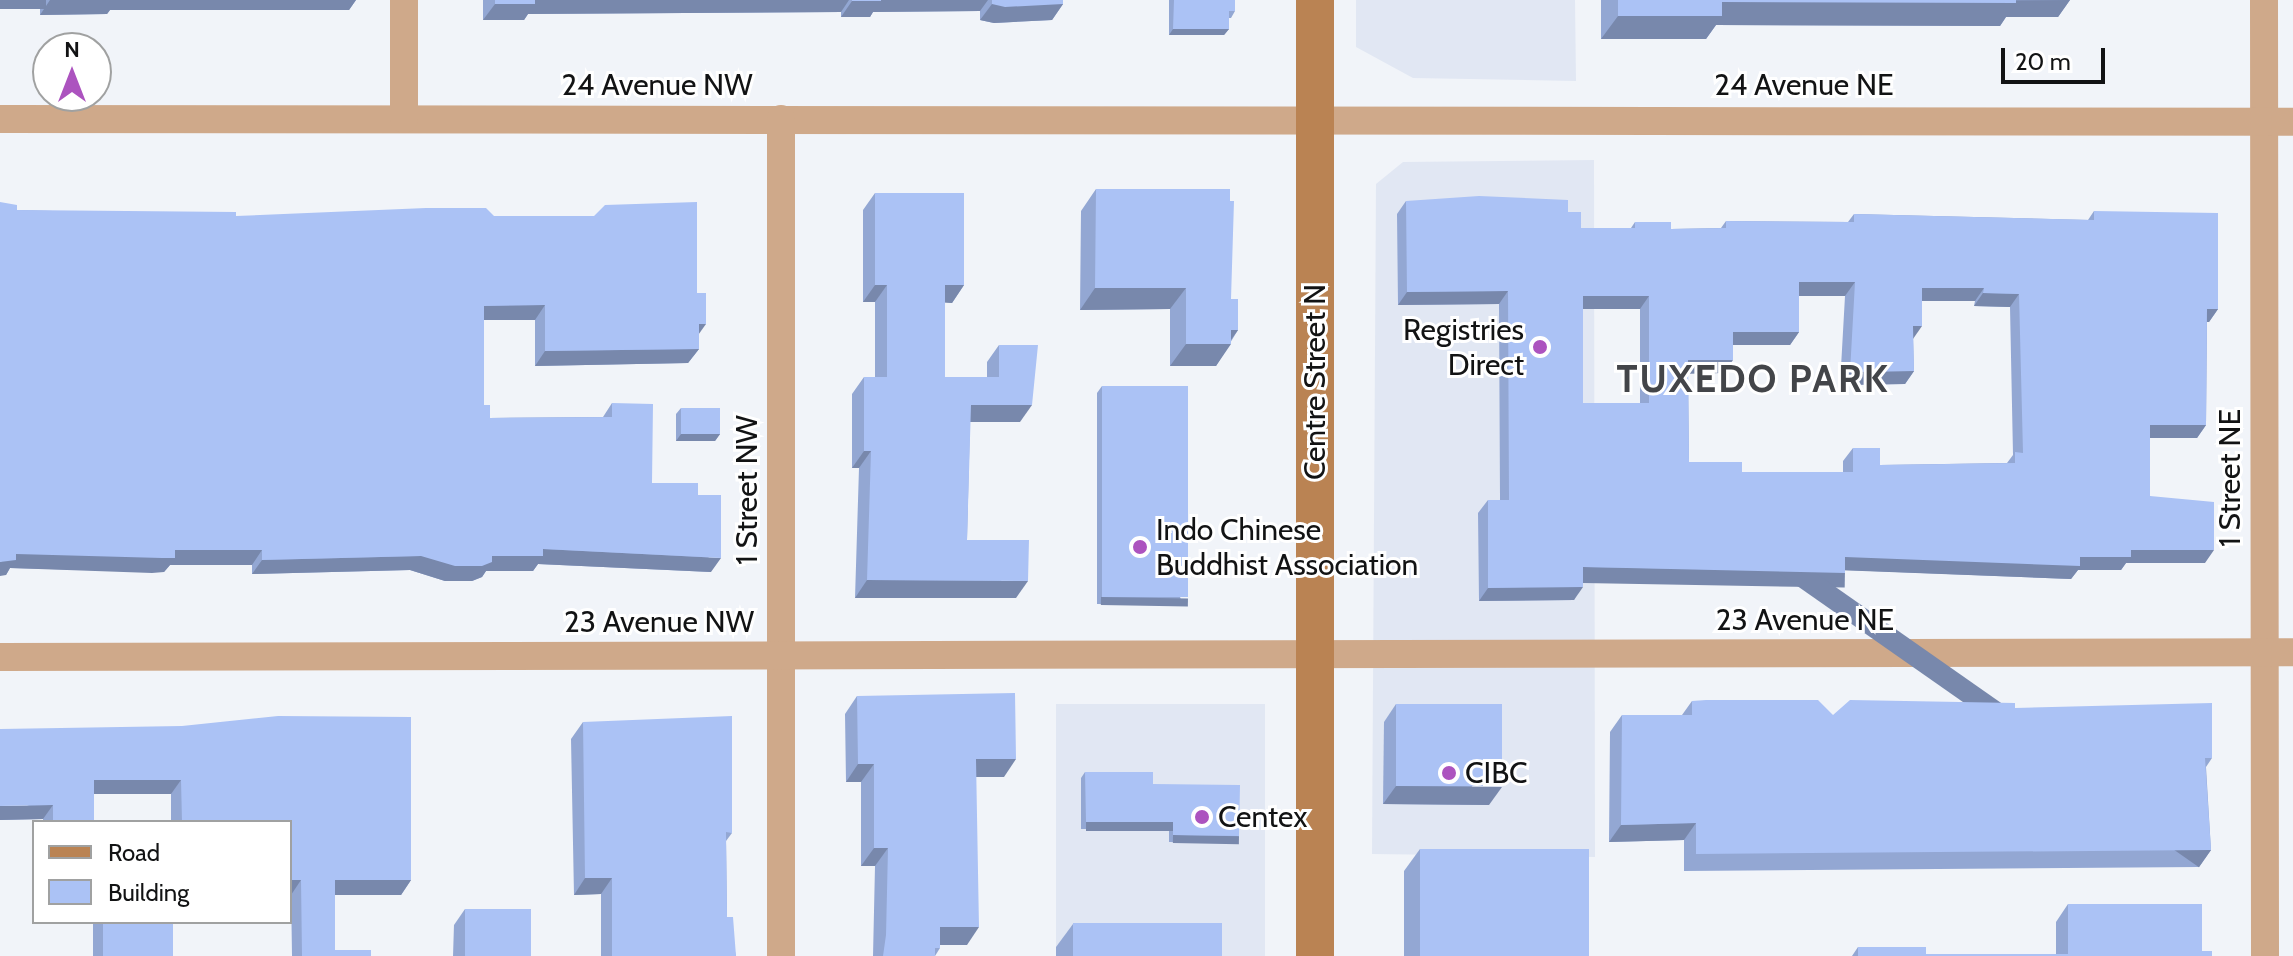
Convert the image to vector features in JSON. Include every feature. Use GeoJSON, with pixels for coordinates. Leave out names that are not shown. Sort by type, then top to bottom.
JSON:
{"type":"FeatureCollection","features":[{"type":"Feature","properties":{"kind":"main road","name":"Centre Street N"},"geometry":{"type":"LineString","coordinates":[[1315,0],[1315,956]]}},
{"type":"Feature","properties":{"kind":"street"},"geometry":{"type":"LineString","coordinates":[[404,0],[404,119]]}},
{"type":"Feature","properties":{"kind":"street","name":"1 Street NE"},"geometry":{"type":"LineString","coordinates":[[2264,0],[2265,956]]}},
{"type":"Feature","properties":{"kind":"street","name":"24 Avenue NW"},"geometry":{"type":"LineString","coordinates":[[0,119],[1315,120]]}},
{"type":"Feature","properties":{"kind":"street","name":"1 Street NW"},"geometry":{"type":"LineString","coordinates":[[781,119],[781,956]]}},
{"type":"Feature","properties":{"kind":"street","name":"24 Avenue NE"},"geometry":{"type":"LineString","coordinates":[[1315,120],[2293,122]]}},
{"type":"Feature","properties":{"kind":"street","name":"23 Avenue NE"},"geometry":{"type":"LineString","coordinates":[[1317,655],[2293,652]]}},
{"type":"Feature","properties":{"kind":"street","name":"23 Avenue NW"},"geometry":{"type":"LineString","coordinates":[[0,657],[1317,655]]}},
{"type":"Feature","properties":{"kind":"shaded area"},"geometry":{"type":"Polygon","coordinates":[[[1356,0],[1575,0],[1576,81],[1413,78],[1356,47],[1356,0]]]}},
{"type":"Feature","properties":{"kind":"shaded area"},"geometry":{"type":"Polygon","coordinates":[[[1594,160],[1595,857],[1372,854],[1376,184],[1403,162],[1594,160]]]}},
{"type":"Feature","properties":{"kind":"shaded area"},"geometry":{"type":"Polygon","coordinates":[[[1056,704],[1265,704],[1265,956],[1056,956],[1056,704]]]}},
{"type":"Feature","properties":{"kind":"building"},"geometry":{"type":"Polygon","coordinates":[[[495,0],[535,0],[535,4],[495,4],[495,0]]]}},
{"type":"Feature","properties":{"kind":"building"},"geometry":{"type":"Polygon","coordinates":[[[992,0],[1063,0],[1063,4],[1005,7],[992,4],[992,0]]]}},
{"type":"Feature","properties":{"kind":"building"},"geometry":{"type":"Polygon","coordinates":[[[1174,0],[1235,0],[1235,11],[1229,11],[1229,29],[1173,29],[1174,0]]]}},
{"type":"Feature","properties":{"kind":"building"},"geometry":{"type":"Polygon","coordinates":[[[1618,0],[2016,0],[2016,3],[1722,2],[1722,16],[1618,16],[1618,0]]]}},
{"type":"Feature","properties":{"kind":"building"},"geometry":{"type":"Polygon","coordinates":[[[1096,189],[1230,189],[1230,201],[1234,201],[1231,299],[1238,299],[1238,330],[1231,330],[1231,344],[1186,344],[1186,288],[1095,288],[1096,189]]]}},
{"type":"Feature","properties":{"kind":"building"},"geometry":{"type":"Polygon","coordinates":[[[875,193],[964,193],[964,285],[945,285],[945,377],[999,377],[999,345],[1038,345],[1032,405],[971,405],[967,540],[1029,540],[1028,581],[867,580],[871,451],[864,451],[864,377],[887,377],[887,285],[875,285],[875,193]]]}},
{"type":"Feature","properties":{"kind":"building"},"geometry":{"type":"Polygon","coordinates":[[[1479,196],[1568,200],[1568,212],[1581,212],[1581,228],[1635,228],[1635,222],[1671,222],[1671,229],[1726,228],[1726,221],[1854,222],[1854,214],[2094,220],[2094,211],[2218,213],[2218,309],[2207,309],[2206,425],[2150,425],[2150,496],[2214,502],[2214,550],[2131,550],[2131,557],[2080,557],[2080,566],[1845,557],[1845,573],[1583,567],[1583,587],[1488,588],[1488,500],[1509,500],[1508,291],[1407,292],[1406,201],[1479,196]],[[1799,282],[1799,332],[1733,332],[1733,360],[1688,360],[1689,462],[1742,462],[1742,472],[1853,472],[1853,448],[1880,448],[1880,465],[2015,463],[2015,452],[2023,453],[2019,294],[1983,293],[1984,288],[1922,288],[1922,326],[1913,326],[1914,371],[1850,372],[1855,282],[1799,282]],[[1583,296],[1583,403],[1649,403],[1649,296],[1583,296]]]}},
{"type":"Feature","properties":{"kind":"building"},"geometry":{"type":"Polygon","coordinates":[[[0,202],[17,205],[17,210],[236,212],[236,216],[486,208],[494,216],[594,216],[605,205],[697,202],[697,293],[706,293],[706,324],[699,324],[699,349],[545,351],[545,305],[484,306],[484,405],[490,405],[490,418],[612,417],[612,403],[653,404],[652,483],[698,483],[698,495],[721,495],[721,558],[543,549],[543,556],[492,556],[492,562],[482,566],[455,566],[421,556],[262,560],[262,550],[175,550],[175,558],[16,554],[16,560],[0,562],[0,202]]]}},
{"type":"Feature","properties":{"kind":"building","name":"Indo Chinese Buddhist Association"},"geometry":{"type":"Polygon","coordinates":[[[1102,386],[1188,386],[1188,597],[1102,597],[1102,386]]]}},
{"type":"Feature","properties":{"kind":"building"},"geometry":{"type":"Polygon","coordinates":[[[681,408],[720,408],[720,434],[681,434],[681,408]]]}},
{"type":"Feature","properties":{"kind":"building"},"geometry":{"type":"Polygon","coordinates":[[[1015,693],[1016,759],[976,759],[979,927],[940,927],[940,948],[935,948],[935,956],[883,956],[888,848],[874,848],[874,764],[858,764],[857,696],[1015,693]]]}},
{"type":"Feature","properties":{"kind":"building"},"geometry":{"type":"Polygon","coordinates":[[[1818,700],[1833,715],[1850,700],[2015,703],[2015,708],[2212,703],[2212,758],[2205,758],[2211,850],[1696,854],[1696,823],[1621,825],[1622,715],[1692,715],[1692,701],[1818,700]]]}},
{"type":"Feature","properties":{"kind":"building","name":"CIBC"},"geometry":{"type":"Polygon","coordinates":[[[1396,704],[1502,704],[1502,786],[1396,786],[1396,704]]]}},
{"type":"Feature","properties":{"kind":"building"},"geometry":{"type":"Polygon","coordinates":[[[278,716],[411,717],[411,880],[335,880],[335,950],[371,950],[371,956],[302,956],[301,880],[292,880],[292,820],[182,820],[181,780],[94,780],[94,820],[53,820],[53,805],[0,806],[0,729],[182,726],[278,716]]]}},
{"type":"Feature","properties":{"kind":"building"},"geometry":{"type":"Polygon","coordinates":[[[732,716],[732,833],[726,832],[727,917],[733,917],[736,956],[612,956],[612,878],[585,878],[583,722],[732,716]]]}},
{"type":"Feature","properties":{"kind":"building"},"geometry":{"type":"Polygon","coordinates":[[[1085,772],[1153,772],[1153,784],[1240,785],[1239,836],[1173,835],[1173,822],[1086,822],[1085,772]]]}},
{"type":"Feature","properties":{"kind":"building"},"geometry":{"type":"Polygon","coordinates":[[[1420,849],[1589,849],[1589,956],[1420,956],[1420,849]]]}},
{"type":"Feature","properties":{"kind":"building"},"geometry":{"type":"Polygon","coordinates":[[[2068,904],[2202,904],[2202,951],[2212,951],[2212,956],[1858,956],[1858,947],[1926,947],[1926,954],[2068,954],[2068,904]]]}},
{"type":"Feature","properties":{"kind":"building"},"geometry":{"type":"Polygon","coordinates":[[[465,909],[531,909],[531,956],[465,956],[465,909]]]}},
{"type":"Feature","properties":{"kind":"building"},"geometry":{"type":"Polygon","coordinates":[[[1073,923],[1222,923],[1222,956],[1073,956],[1073,923]]]}},
{"type":"Feature","properties":{"kind":"building"},"geometry":{"type":"Polygon","coordinates":[[[103,924],[173,924],[173,956],[103,956],[103,924]]]}},
{"type":"Feature","properties":{"kind":"place","name":"Registries Direct"},"geometry":{"type":"Point","coordinates":[1540,347]}},
{"type":"Feature","properties":{"kind":"place","name":"Indo Chinese Buddhist Association"},"geometry":{"type":"Point","coordinates":[1140,547]}},
{"type":"Feature","properties":{"kind":"place","name":"CIBC"},"geometry":{"type":"Point","coordinates":[1449,773]}},
{"type":"Feature","properties":{"kind":"place","name":"Centex"},"geometry":{"type":"Point","coordinates":[1202,817]}},
{"type":"Feature","properties":{"kind":"district","name":"TUXEDO PARK"},"geometry":{"type":"Point","coordinates":[1753,379]}}]}
